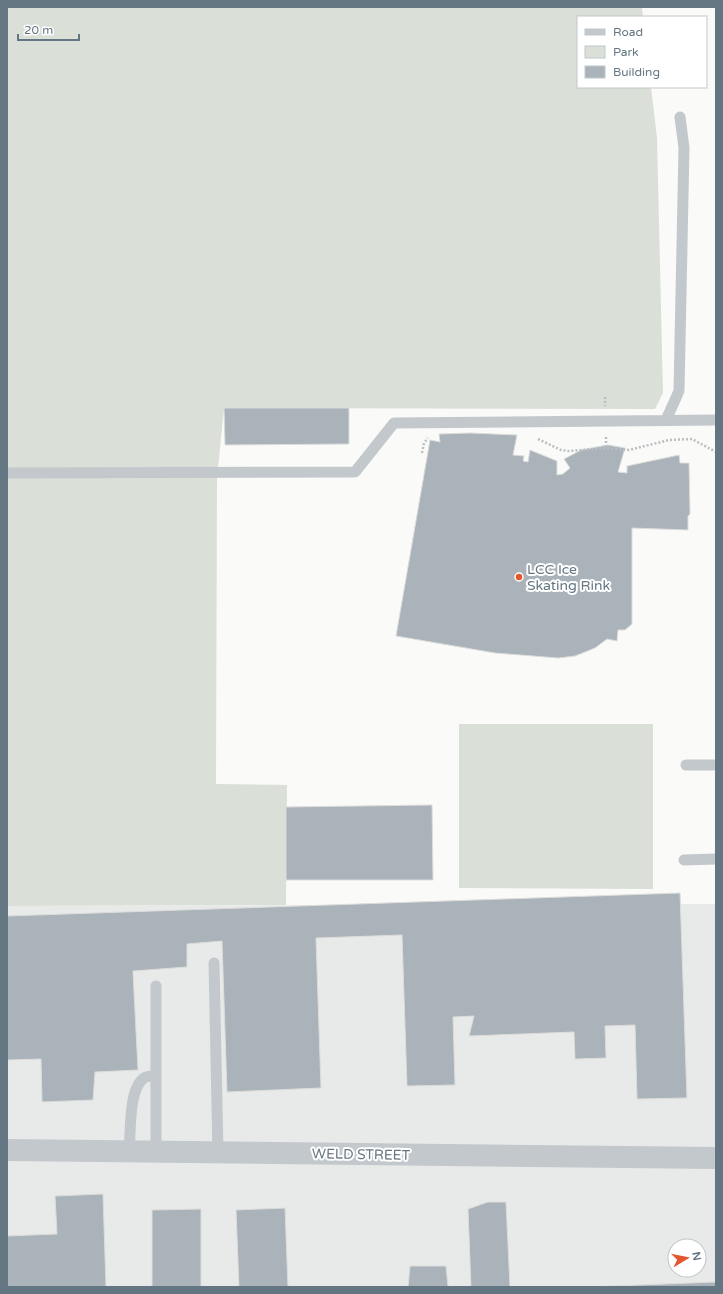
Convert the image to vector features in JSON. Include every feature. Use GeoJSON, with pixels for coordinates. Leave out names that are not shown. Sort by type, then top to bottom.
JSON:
{"type":"FeatureCollection","features":[{"type":"Feature","properties":{"kind":"street","name":"WELD STREET"},"geometry":{"type":"LineString","coordinates":[[7,1150],[716,1158]]}},
{"type":"Feature","properties":{"kind":"lane"},"geometry":{"type":"LineString","coordinates":[[666,420],[680,391],[684,148],[680,117]]}},
{"type":"Feature","properties":{"kind":"lane"},"geometry":{"type":"LineString","coordinates":[[7,473],[356,472],[394,423],[716,420]]}},
{"type":"Feature","properties":{"kind":"lane"},"geometry":{"type":"LineString","coordinates":[[686,765],[716,765]]}},
{"type":"Feature","properties":{"kind":"lane"},"geometry":{"type":"LineString","coordinates":[[684,860],[716,858]]}},
{"type":"Feature","properties":{"kind":"lane"},"geometry":{"type":"LineString","coordinates":[[214,963],[218,1153]]}},
{"type":"Feature","properties":{"kind":"lane"},"geometry":{"type":"LineString","coordinates":[[156,986],[156,1152]]}},
{"type":"Feature","properties":{"kind":"lane"},"geometry":{"type":"LineString","coordinates":[[130,1152],[133,1100],[137,1086],[144,1078],[156,1075]]}},
{"type":"Feature","properties":{"kind":"path"},"geometry":{"type":"LineString","coordinates":[[422,453],[424,443],[431,433]]}},
{"type":"Feature","properties":{"kind":"path"},"geometry":{"type":"LineString","coordinates":[[534,438],[561,450],[569,451],[606,448],[629,450],[669,440],[692,440],[716,452]]}},
{"type":"Feature","properties":{"kind":"shaded area"},"geometry":{"type":"Polygon","coordinates":[[[716,904],[716,1287],[7,1287],[7,906],[716,904]]]}},
{"type":"Feature","properties":{"kind":"green space"},"geometry":{"type":"Polygon","coordinates":[[[7,7],[642,7],[643,16],[577,16],[577,88],[651,88],[657,138],[663,393],[655,409],[224,408],[217,478],[216,784],[287,785],[286,905],[7,906],[7,7]]]}},
{"type":"Feature","properties":{"kind":"green space"},"geometry":{"type":"Polygon","coordinates":[[[459,724],[653,724],[653,889],[459,888],[459,724]]]}},
{"type":"Feature","properties":{"kind":"building"},"geometry":{"type":"Polygon","coordinates":[[[224,408],[349,408],[349,444],[225,445],[224,408]]]}},
{"type":"Feature","properties":{"kind":"building","name":"LCC Ice Skating Rink"},"geometry":{"type":"Polygon","coordinates":[[[471,433],[517,435],[513,455],[524,456],[523,461],[528,462],[530,450],[557,461],[557,475],[563,474],[570,468],[564,459],[581,450],[608,445],[625,448],[618,472],[627,473],[627,466],[679,455],[680,463],[689,463],[690,514],[688,516],[688,530],[632,528],[632,624],[625,630],[618,630],[617,641],[607,639],[595,648],[575,656],[558,658],[495,653],[396,636],[430,440],[440,442],[439,434],[471,433]]]}},
{"type":"Feature","properties":{"kind":"building"},"geometry":{"type":"Polygon","coordinates":[[[432,805],[433,880],[286,880],[286,807],[432,805]]]}},
{"type":"Feature","properties":{"kind":"building"},"geometry":{"type":"Polygon","coordinates":[[[680,893],[687,1098],[637,1099],[635,1025],[605,1026],[606,1058],[575,1059],[574,1032],[469,1036],[474,1016],[453,1017],[455,1085],[407,1086],[402,935],[316,938],[321,1088],[227,1092],[222,941],[187,944],[187,967],[133,971],[138,1070],[95,1072],[93,1100],[42,1102],[41,1059],[7,1060],[7,916],[680,893]]]}},
{"type":"Feature","properties":{"kind":"building"},"geometry":{"type":"Polygon","coordinates":[[[103,1194],[106,1287],[7,1287],[7,1236],[57,1234],[55,1196],[103,1194]]]}},
{"type":"Feature","properties":{"kind":"building"},"geometry":{"type":"Polygon","coordinates":[[[488,1202],[506,1202],[510,1287],[471,1287],[468,1209],[488,1202]]]}},
{"type":"Feature","properties":{"kind":"building"},"geometry":{"type":"Polygon","coordinates":[[[285,1208],[288,1287],[239,1287],[236,1210],[285,1208]]]}},
{"type":"Feature","properties":{"kind":"building"},"geometry":{"type":"Polygon","coordinates":[[[201,1209],[201,1287],[152,1287],[152,1210],[201,1209]]]}},
{"type":"Feature","properties":{"kind":"building"},"geometry":{"type":"Polygon","coordinates":[[[410,1266],[446,1266],[449,1287],[408,1287],[410,1266]]]}},
{"type":"Feature","properties":{"kind":"building"},"geometry":{"type":"Polygon","coordinates":[[[716,1282],[716,1287],[588,1287],[716,1282]]]}},
{"type":"Feature","properties":{"kind":"place","name":"LCC Ice Skating Rink"},"geometry":{"type":"Point","coordinates":[519,577]}}]}
